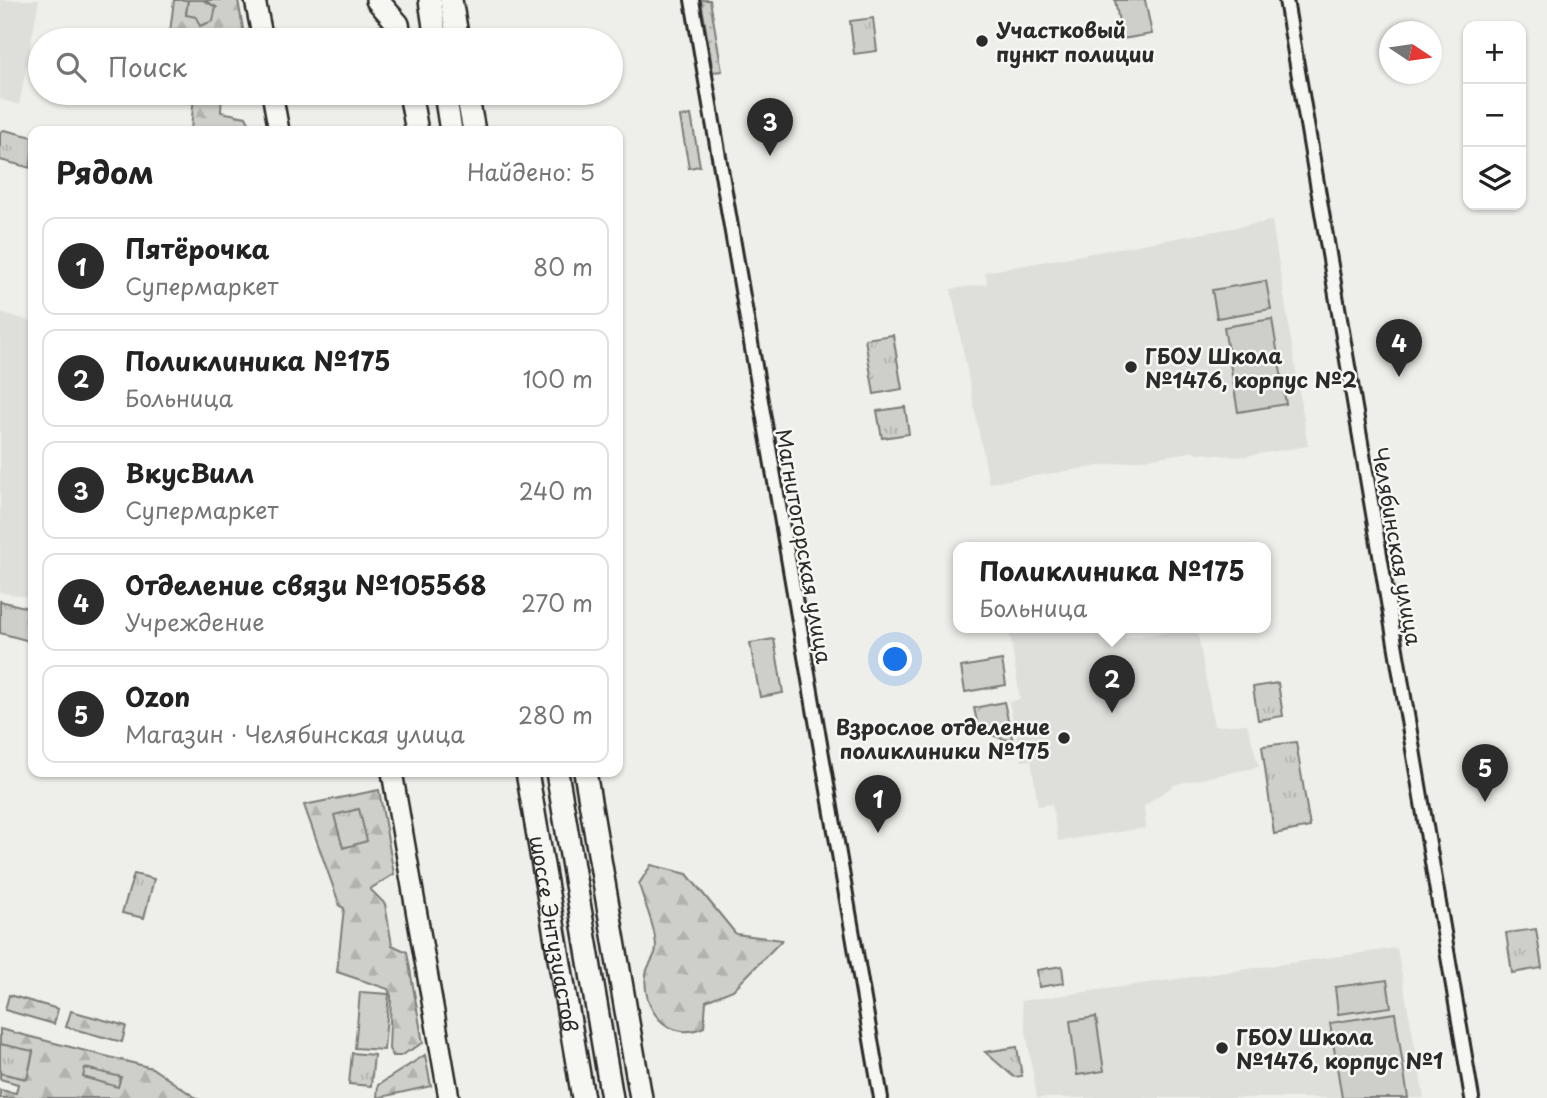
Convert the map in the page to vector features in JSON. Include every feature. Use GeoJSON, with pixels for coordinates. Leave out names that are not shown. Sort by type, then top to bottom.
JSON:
{"type":"FeatureCollection","features":[{"type":"Feature","properties":{"kind":"main road"},"geometry":{"type":"LineString","coordinates":[[377,0],[392,28]]}},
{"type":"Feature","properties":{"kind":"main road"},"geometry":{"type":"LineString","coordinates":[[430,0],[434,28]]}},
{"type":"Feature","properties":{"kind":"main road"},"geometry":{"type":"LineString","coordinates":[[452,0],[456,28]]}},
{"type":"Feature","properties":{"kind":"main road"},"geometry":{"type":"LineString","coordinates":[[412,105],[415,126]]}},
{"type":"Feature","properties":{"kind":"main road"},"geometry":{"type":"LineString","coordinates":[[447,105],[450,126]]}},
{"type":"Feature","properties":{"kind":"main road"},"geometry":{"type":"LineString","coordinates":[[469,105],[473,126]]}},
{"type":"Feature","properties":{"kind":"main road","name":"шоссе Энтузиастов"},"geometry":{"type":"LineString","coordinates":[[528,777],[583,1098]]}},
{"type":"Feature","properties":{"kind":"main road","name":"шоссе Энтузиастов"},"geometry":{"type":"LineString","coordinates":[[558,777],[612,1098]]}},
{"type":"Feature","properties":{"kind":"main road"},"geometry":{"type":"LineString","coordinates":[[585,777],[641,1098]]}},
{"type":"Feature","properties":{"kind":"street"},"geometry":{"type":"LineString","coordinates":[[256,0],[261,28]]}},
{"type":"Feature","properties":{"kind":"street","name":"Магнитогорская улица"},"geometry":{"type":"LineString","coordinates":[[692,0],[881,1098]]}},
{"type":"Feature","properties":{"kind":"street","name":"Челябинская улица"},"geometry":{"type":"LineString","coordinates":[[1286,0],[1472,1098]]}},
{"type":"Feature","properties":{"kind":"street"},"geometry":{"type":"LineString","coordinates":[[274,105],[278,126]]}},
{"type":"Feature","properties":{"kind":"street"},"geometry":{"type":"LineString","coordinates":[[392,777],[449,1098]]}},
{"type":"Feature","properties":{"kind":"shaded area"},"geometry":{"type":"Polygon","coordinates":[[[0,0],[39,0],[34,28],[28,28],[28,58],[19,105],[0,99],[0,0]]]}},
{"type":"Feature","properties":{"kind":"shaded area","name":"ГБОУ Школа №1476, корпус №2"},"geometry":{"type":"Polygon","coordinates":[[[1272,221],[1308,446],[1239,457],[1191,452],[989,483],[951,289],[987,284],[985,272],[1272,221]]]}},
{"type":"Feature","properties":{"kind":"shaded area"},"geometry":{"type":"Polygon","coordinates":[[[0,312],[28,320],[28,597],[0,592],[0,312]]]}},
{"type":"Feature","properties":{"kind":"shaded area"},"geometry":{"type":"Polygon","coordinates":[[[1010,633],[1125,633],[1126,638],[1162,633],[1198,633],[1214,726],[1247,724],[1259,767],[1176,784],[1144,806],[1146,828],[1058,841],[1052,804],[1038,806],[1031,760],[1022,761],[1009,702],[1020,699],[1010,633]]]}},
{"type":"Feature","properties":{"kind":"shaded area","name":"ГБОУ Школа №1476, корпус №1"},"geometry":{"type":"Polygon","coordinates":[[[1397,948],[1424,1098],[1037,1098],[1021,1001],[1397,948]]]}},
{"type":"Feature","properties":{"kind":"green space"},"geometry":{"type":"Polygon","coordinates":[[[174,0],[188,0],[186,15],[216,7],[203,0],[238,0],[243,28],[170,28],[174,0]]]}},
{"type":"Feature","properties":{"kind":"green space"},"geometry":{"type":"Polygon","coordinates":[[[188,0],[203,0],[216,7],[213,21],[200,26],[196,17],[186,15],[188,0]]]}},
{"type":"Feature","properties":{"kind":"green space"},"geometry":{"type":"Polygon","coordinates":[[[701,0],[710,0],[722,71],[713,72],[701,0]]]}},
{"type":"Feature","properties":{"kind":"green space"},"geometry":{"type":"Polygon","coordinates":[[[1115,0],[1145,0],[1152,34],[1122,39],[1115,0]]]}},
{"type":"Feature","properties":{"kind":"green space"},"geometry":{"type":"Polygon","coordinates":[[[873,18],[877,51],[854,54],[850,21],[873,18]]]}},
{"type":"Feature","properties":{"kind":"green space"},"geometry":{"type":"Polygon","coordinates":[[[193,105],[221,105],[221,112],[246,117],[250,125],[245,126],[191,126],[193,105]]]}},
{"type":"Feature","properties":{"kind":"green space"},"geometry":{"type":"Polygon","coordinates":[[[691,115],[700,166],[689,168],[680,117],[691,115]]]}},
{"type":"Feature","properties":{"kind":"green space"},"geometry":{"type":"Polygon","coordinates":[[[4,130],[28,136],[28,167],[0,160],[0,132],[4,130]]]}},
{"type":"Feature","properties":{"kind":"green space"},"geometry":{"type":"Polygon","coordinates":[[[1266,281],[1271,309],[1217,318],[1212,290],[1266,281]]]}},
{"type":"Feature","properties":{"kind":"green space"},"geometry":{"type":"Polygon","coordinates":[[[1272,319],[1286,404],[1238,412],[1224,327],[1272,319]]]}},
{"type":"Feature","properties":{"kind":"green space"},"geometry":{"type":"Polygon","coordinates":[[[893,335],[902,389],[874,394],[865,339],[893,335]]]}},
{"type":"Feature","properties":{"kind":"green space"},"geometry":{"type":"Polygon","coordinates":[[[905,407],[909,434],[882,438],[877,411],[905,407]]]}},
{"type":"Feature","properties":{"kind":"green space"},"geometry":{"type":"Polygon","coordinates":[[[0,601],[28,608],[28,641],[0,633],[0,601]]]}},
{"type":"Feature","properties":{"kind":"green space"},"geometry":{"type":"Polygon","coordinates":[[[774,639],[783,693],[760,697],[750,643],[774,639]]]}},
{"type":"Feature","properties":{"kind":"green space"},"geometry":{"type":"Polygon","coordinates":[[[1002,660],[1006,685],[965,692],[961,667],[1002,660]]]}},
{"type":"Feature","properties":{"kind":"green space"},"geometry":{"type":"Polygon","coordinates":[[[1278,683],[1283,716],[1258,720],[1253,687],[1278,683]]]}},
{"type":"Feature","properties":{"kind":"green space"},"geometry":{"type":"Polygon","coordinates":[[[1004,702],[1013,742],[979,731],[974,708],[1004,702]]]}},
{"type":"Feature","properties":{"kind":"green space"},"geometry":{"type":"Polygon","coordinates":[[[1296,742],[1310,827],[1274,834],[1262,746],[1296,742]]]}},
{"type":"Feature","properties":{"kind":"green space"},"geometry":{"type":"Polygon","coordinates":[[[379,790],[394,874],[370,889],[385,904],[392,945],[407,952],[423,1043],[400,1056],[393,1056],[389,1049],[391,996],[388,989],[337,972],[344,908],[340,906],[304,805],[379,790]]]}},
{"type":"Feature","properties":{"kind":"green space"},"geometry":{"type":"Polygon","coordinates":[[[359,809],[367,841],[343,848],[334,815],[359,809]]]}},
{"type":"Feature","properties":{"kind":"green space"},"geometry":{"type":"Polygon","coordinates":[[[651,865],[687,874],[736,934],[782,940],[733,990],[706,1001],[704,1027],[691,1031],[679,1031],[669,1027],[653,1011],[648,1000],[646,974],[656,951],[652,924],[639,884],[651,865]]]}},
{"type":"Feature","properties":{"kind":"green space"},"geometry":{"type":"Polygon","coordinates":[[[134,874],[154,879],[144,918],[122,913],[134,874]]]}},
{"type":"Feature","properties":{"kind":"green space"},"geometry":{"type":"Polygon","coordinates":[[[1536,929],[1542,968],[1512,973],[1506,933],[1536,929]]]}},
{"type":"Feature","properties":{"kind":"green space"},"geometry":{"type":"Polygon","coordinates":[[[1062,966],[1064,983],[1039,987],[1037,970],[1062,966]]]}},
{"type":"Feature","properties":{"kind":"green space"},"geometry":{"type":"Polygon","coordinates":[[[1387,980],[1391,1007],[1338,1014],[1335,987],[1387,980]]]}},
{"type":"Feature","properties":{"kind":"green space"},"geometry":{"type":"Polygon","coordinates":[[[360,992],[389,994],[384,1050],[355,1048],[360,992]]]}},
{"type":"Feature","properties":{"kind":"green space"},"geometry":{"type":"Polygon","coordinates":[[[9,995],[58,1009],[54,1024],[5,1010],[9,995]]]}},
{"type":"Feature","properties":{"kind":"green space"},"geometry":{"type":"Polygon","coordinates":[[[71,1011],[126,1026],[122,1042],[66,1027],[71,1011]]]}},
{"type":"Feature","properties":{"kind":"green space"},"geometry":{"type":"Polygon","coordinates":[[[1395,1013],[1408,1098],[1342,1098],[1330,1023],[1395,1013]]]}},
{"type":"Feature","properties":{"kind":"green space"},"geometry":{"type":"Polygon","coordinates":[[[1096,1017],[1104,1071],[1077,1075],[1070,1021],[1096,1017]]]}},
{"type":"Feature","properties":{"kind":"green space"},"geometry":{"type":"Polygon","coordinates":[[[0,1029],[152,1068],[196,1098],[0,1098],[0,1090],[16,1093],[18,1084],[0,1079],[0,1073],[27,1079],[33,1052],[0,1044],[0,1029]]]}},
{"type":"Feature","properties":{"kind":"green space"},"geometry":{"type":"Polygon","coordinates":[[[0,1044],[33,1051],[27,1079],[0,1073],[0,1044]]]}},
{"type":"Feature","properties":{"kind":"green space"},"geometry":{"type":"Polygon","coordinates":[[[1017,1047],[1022,1076],[1014,1077],[985,1052],[1017,1047]]]}},
{"type":"Feature","properties":{"kind":"green space"},"geometry":{"type":"Polygon","coordinates":[[[352,1053],[374,1055],[371,1086],[349,1084],[352,1053]]]}},
{"type":"Feature","properties":{"kind":"green space"},"geometry":{"type":"Polygon","coordinates":[[[425,1055],[431,1086],[377,1098],[378,1085],[425,1055]]]}},
{"type":"Feature","properties":{"kind":"green space"},"geometry":{"type":"Polygon","coordinates":[[[85,1068],[121,1077],[118,1087],[83,1077],[85,1068]]]}},
{"type":"Feature","properties":{"kind":"place","name":"Участковый пункт полиции"},"geometry":{"type":"Point","coordinates":[982,41]}},
{"type":"Feature","properties":{"kind":"place","name":"ВкусВилл"},"geometry":{"type":"Point","coordinates":[770,156]}},
{"type":"Feature","properties":{"kind":"place","name":"ГБОУ Школа №1476, корпус №2"},"geometry":{"type":"Point","coordinates":[1131,367]}},
{"type":"Feature","properties":{"kind":"place","name":"Отделение связи №105568"},"geometry":{"type":"Point","coordinates":[1399,377]}},
{"type":"Feature","properties":{"kind":"place","name":"Поликлиника №175"},"geometry":{"type":"Point","coordinates":[1112,713]}},
{"type":"Feature","properties":{"kind":"place","name":"Взрослое отделение поликлиники №175"},"geometry":{"type":"Point","coordinates":[1064,738]}},
{"type":"Feature","properties":{"kind":"place","name":"Ozon"},"geometry":{"type":"Point","coordinates":[1485,802]}},
{"type":"Feature","properties":{"kind":"place","name":"Пятёрочка"},"geometry":{"type":"Point","coordinates":[878,833]}},
{"type":"Feature","properties":{"kind":"place","name":"ГБОУ Школа №1476, корпус №1"},"geometry":{"type":"Point","coordinates":[1222,1048]}}]}
